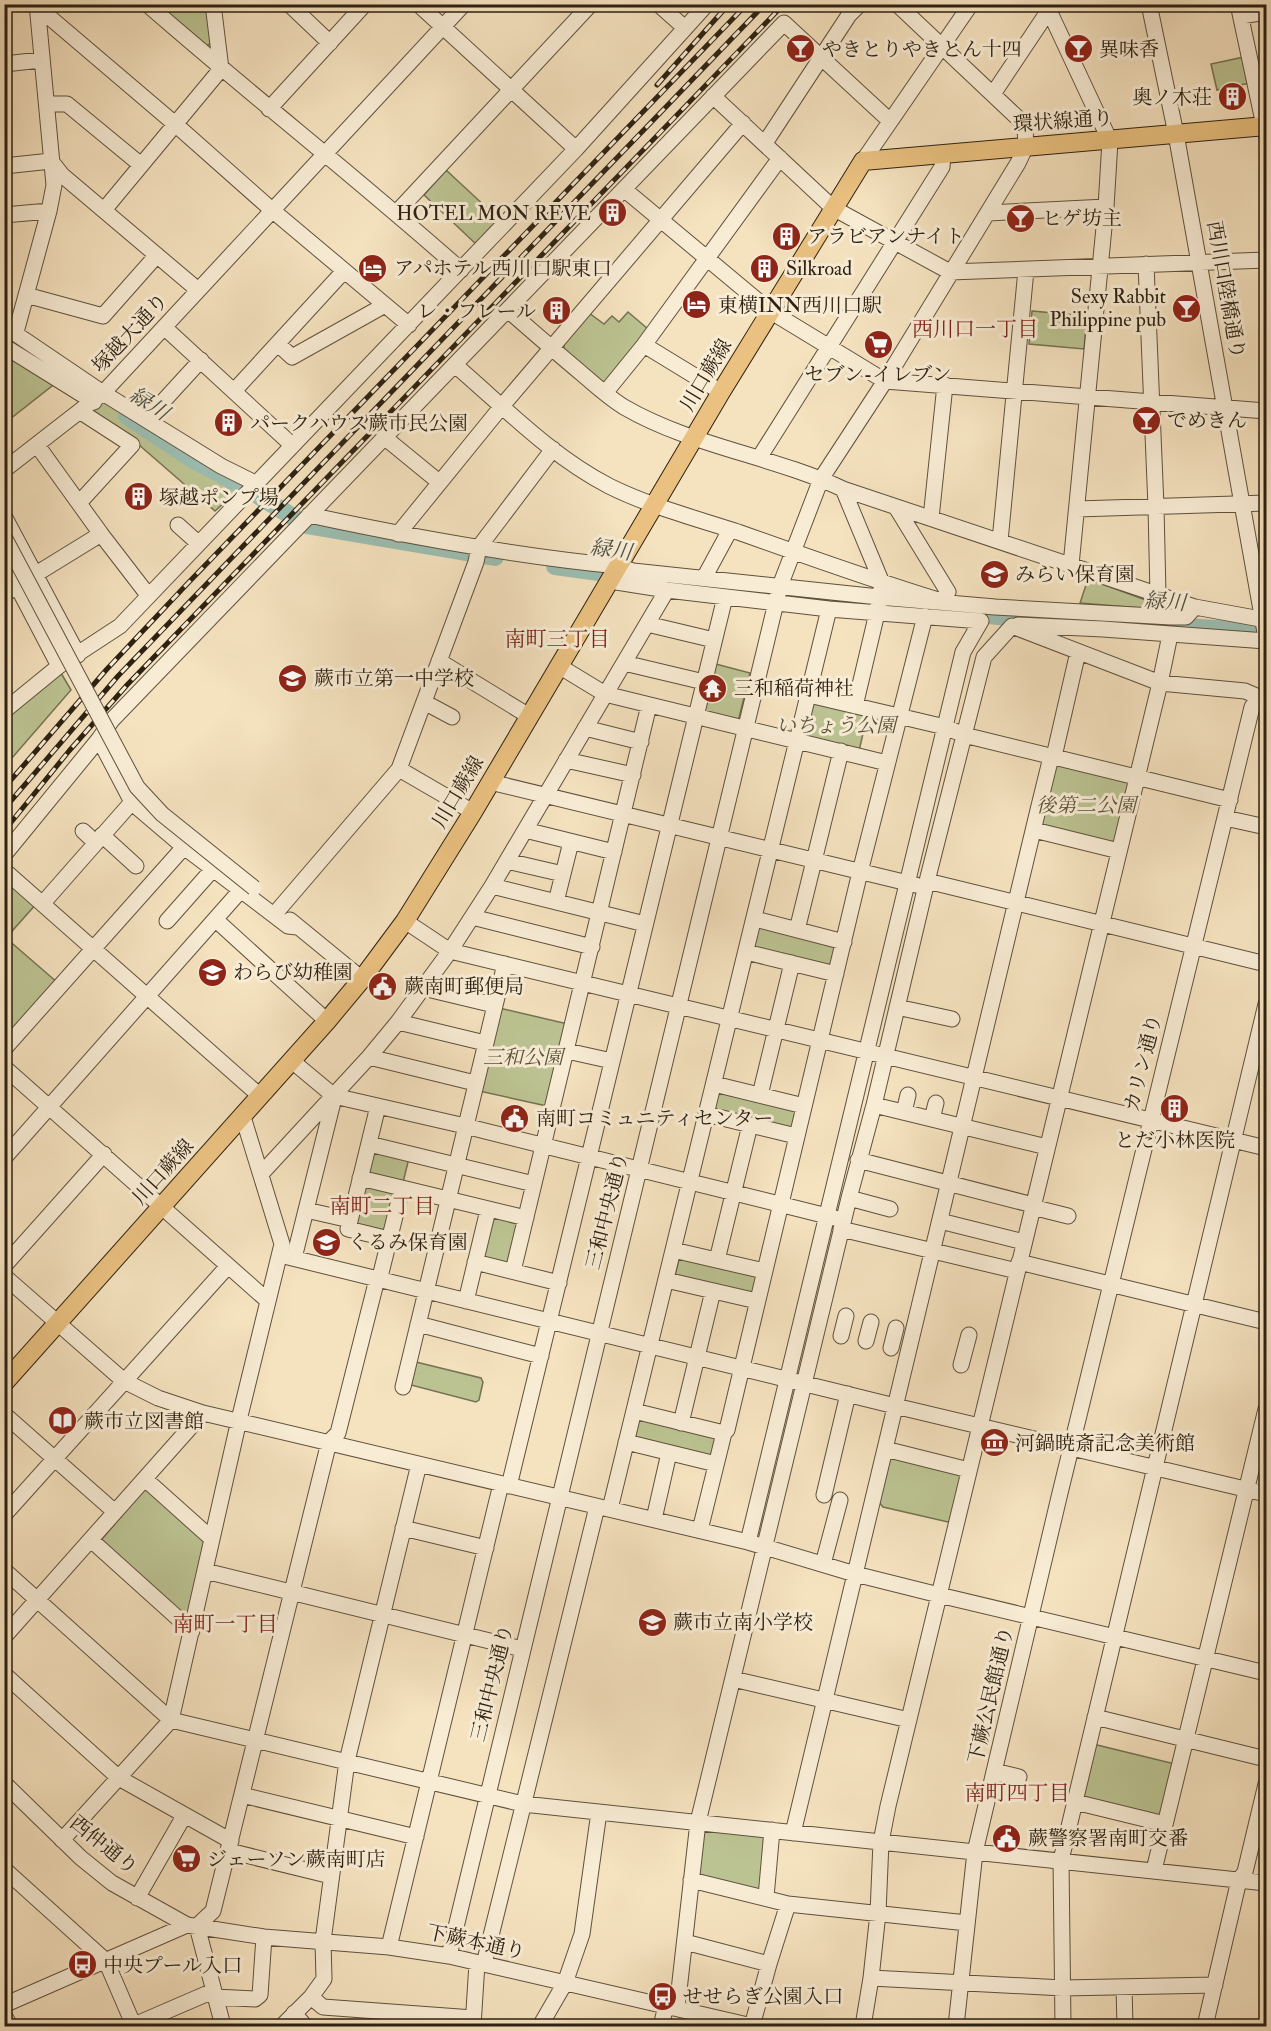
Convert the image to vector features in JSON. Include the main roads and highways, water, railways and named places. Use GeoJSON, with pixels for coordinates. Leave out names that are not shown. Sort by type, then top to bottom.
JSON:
{"type":"FeatureCollection","features":[{"type":"Feature","properties":{"kind":"main road","name":"環状線通り"},"geometry":{"type":"LineString","coordinates":[[863,161],[1176,134],[1266,129]]}},
{"type":"Feature","properties":{"kind":"main road","name":"川口蕨線"},"geometry":{"type":"LineString","coordinates":[[4,1383],[243,1118],[362,979],[405,921],[473,812],[721,392],[863,161]]}},
{"type":"Feature","properties":{"kind":"waterway","name":"緑川"},"geometry":{"type":"LineString","coordinates":[[4,337],[30,354]]}},
{"type":"Feature","properties":{"kind":"waterway","name":"緑川"},"geometry":{"type":"LineString","coordinates":[[127,416],[192,459],[243,486],[306,525],[495,557]]}},
{"type":"Feature","properties":{"kind":"waterway","name":"緑川"},"geometry":{"type":"LineString","coordinates":[[555,566],[628,576]]}},
{"type":"Feature","properties":{"kind":"waterway","name":"緑川"},"geometry":{"type":"LineString","coordinates":[[695,585],[793,598],[888,605]]}},
{"type":"Feature","properties":{"kind":"waterway","name":"緑川"},"geometry":{"type":"LineString","coordinates":[[936,609],[998,616],[1266,632]]}},
{"type":"Feature","properties":{"kind":"railway"},"geometry":{"type":"LineString","coordinates":[[657,85],[729,4]]}},
{"type":"Feature","properties":{"kind":"railway"},"geometry":{"type":"LineString","coordinates":[[4,788],[107,669],[189,582],[747,4]]}},
{"type":"Feature","properties":{"kind":"railway"},"geometry":{"type":"LineString","coordinates":[[4,809],[118,676],[765,4]]}},
{"type":"Feature","properties":{"kind":"railway"},"geometry":{"type":"LineString","coordinates":[[4,831],[69,751],[127,685],[784,4]]}},
{"type":"Feature","properties":{"kind":"place","name":"やきとりやきとん十四"},"geometry":{"type":"Point","coordinates":[801,49]}},
{"type":"Feature","properties":{"kind":"place","name":"異味香"},"geometry":{"type":"Point","coordinates":[1078,49]}},
{"type":"Feature","properties":{"kind":"place","name":"奥ノ木荘"},"geometry":{"type":"Point","coordinates":[1233,97]}},
{"type":"Feature","properties":{"kind":"place","name":"HOTEL MON REVE"},"geometry":{"type":"Point","coordinates":[612,213]}},
{"type":"Feature","properties":{"kind":"place","name":"ヒゲ坊主"},"geometry":{"type":"Point","coordinates":[1021,218]}},
{"type":"Feature","properties":{"kind":"place","name":"アラビアンナイト"},"geometry":{"type":"Point","coordinates":[786,236]}},
{"type":"Feature","properties":{"kind":"place","name":"アパホテル西川口駅東口"},"geometry":{"type":"Point","coordinates":[373,268]}},
{"type":"Feature","properties":{"kind":"place","name":"Silkroad"},"geometry":{"type":"Point","coordinates":[765,268]}},
{"type":"Feature","properties":{"kind":"place","name":"東横INN西川口駅"},"geometry":{"type":"Point","coordinates":[697,305]}},
{"type":"Feature","properties":{"kind":"place","name":"Sexy Rabbit Philippine pub"},"geometry":{"type":"Point","coordinates":[1187,308]}},
{"type":"Feature","properties":{"kind":"place","name":"レ・フレール"},"geometry":{"type":"Point","coordinates":[557,311]}},
{"type":"Feature","properties":{"kind":"place","name":"セブン-イレブン"},"geometry":{"type":"Point","coordinates":[878,344]}},
{"type":"Feature","properties":{"kind":"place","name":"でめきん"},"geometry":{"type":"Point","coordinates":[1146,420]}},
{"type":"Feature","properties":{"kind":"place","name":"パークハウス蕨市民公園"},"geometry":{"type":"Point","coordinates":[229,423]}},
{"type":"Feature","properties":{"kind":"place","name":"塚越ポンプ場"},"geometry":{"type":"Point","coordinates":[138,497]}},
{"type":"Feature","properties":{"kind":"place","name":"みらい保育園"},"geometry":{"type":"Point","coordinates":[994,574]}},
{"type":"Feature","properties":{"kind":"place","name":"蕨市立第一中学校"},"geometry":{"type":"Point","coordinates":[293,678]}},
{"type":"Feature","properties":{"kind":"place","name":"三和稲荷神社"},"geometry":{"type":"Point","coordinates":[713,688]}},
{"type":"Feature","properties":{"kind":"place","name":"わらび幼稚園"},"geometry":{"type":"Point","coordinates":[212,972]}},
{"type":"Feature","properties":{"kind":"place","name":"蕨南町郵便局"},"geometry":{"type":"Point","coordinates":[383,986]}},
{"type":"Feature","properties":{"kind":"place","name":"とだ小林医院"},"geometry":{"type":"Point","coordinates":[1175,1109]}},
{"type":"Feature","properties":{"kind":"place","name":"南町コミュニティセンター"},"geometry":{"type":"Point","coordinates":[515,1118]}},
{"type":"Feature","properties":{"kind":"place","name":"くるみ保育園"},"geometry":{"type":"Point","coordinates":[327,1242]}},
{"type":"Feature","properties":{"kind":"place","name":"蕨市立図書館"},"geometry":{"type":"Point","coordinates":[63,1421]}},
{"type":"Feature","properties":{"kind":"place","name":"河鍋暁斎記念美術館"},"geometry":{"type":"Point","coordinates":[994,1443]}},
{"type":"Feature","properties":{"kind":"place","name":"蕨市立南小学校"},"geometry":{"type":"Point","coordinates":[652,1622]}},
{"type":"Feature","properties":{"kind":"place","name":"蕨警察署南町交番"},"geometry":{"type":"Point","coordinates":[1007,1838]}},
{"type":"Feature","properties":{"kind":"place","name":"ジェーソン蕨南町店"},"geometry":{"type":"Point","coordinates":[186,1859]}},
{"type":"Feature","properties":{"kind":"place","name":"中央プール入口"},"geometry":{"type":"Point","coordinates":[82,1965]}},
{"type":"Feature","properties":{"kind":"place","name":"せせらぎ公園入口"},"geometry":{"type":"Point","coordinates":[662,1996]}},
{"type":"Feature","properties":{"kind":"district","name":"西川口一丁目"},"geometry":{"type":"Point","coordinates":[975,329]}},
{"type":"Feature","properties":{"kind":"district","name":"南町三丁目"},"geometry":{"type":"Point","coordinates":[557,639]}},
{"type":"Feature","properties":{"kind":"district","name":"南町二丁目"},"geometry":{"type":"Point","coordinates":[382,1206]}},
{"type":"Feature","properties":{"kind":"district","name":"南町一丁目"},"geometry":{"type":"Point","coordinates":[225,1624]}},
{"type":"Feature","properties":{"kind":"district","name":"南町四丁目"},"geometry":{"type":"Point","coordinates":[1017,1793]}},
{"type":"Feature","properties":{"kind":"park label","name":"いちょう公園"},"geometry":{"type":"Point","coordinates":[836,725]}},
{"type":"Feature","properties":{"kind":"park label","name":"後第二公園"},"geometry":{"type":"Point","coordinates":[1086,805]}},
{"type":"Feature","properties":{"kind":"park label","name":"三和公園"},"geometry":{"type":"Point","coordinates":[523,1057]}}]}
